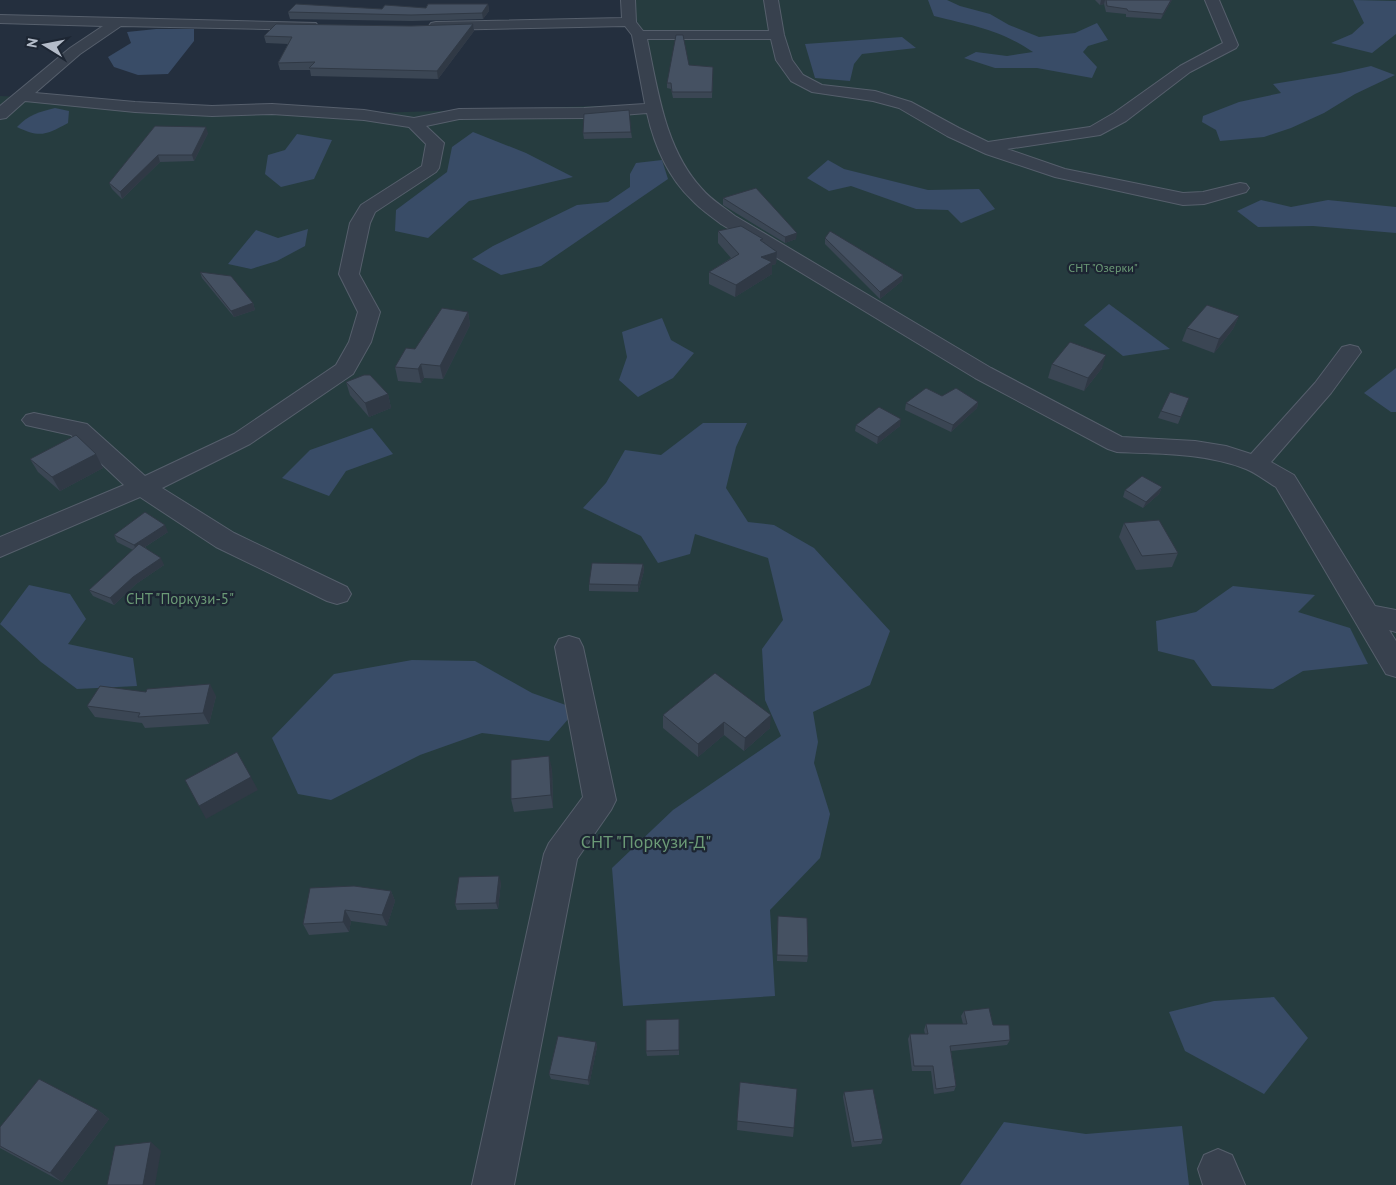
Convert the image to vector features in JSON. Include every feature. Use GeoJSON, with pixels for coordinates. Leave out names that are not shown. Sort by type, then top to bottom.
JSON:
{"type":"FeatureCollection","features":[{"type":"Feature","properties":{"kind":"street"},"geometry":{"type":"LineString","coordinates":[[628,0],[662,137],[678,170],[696,194],[728,220],[974,368],[1117,444],[1195,449],[1226,454],[1256,464],[1285,481],[1396,666]]}},
{"type":"Feature","properties":{"kind":"street"},"geometry":{"type":"LineString","coordinates":[[771,0],[777,35],[784,60],[797,78],[818,89],[875,96],[905,105],[952,132],[986,147],[1061,173],[1183,199],[1204,198],[1240,188]]}},
{"type":"Feature","properties":{"kind":"street"},"geometry":{"type":"LineString","coordinates":[[986,147],[1094,131],[1120,117],[1185,69],[1231,45],[1212,0]]}},
{"type":"Feature","properties":{"kind":"street"},"geometry":{"type":"LineString","coordinates":[[0,19],[326,26]]}},
{"type":"Feature","properties":{"kind":"street"},"geometry":{"type":"LineString","coordinates":[[0,114],[75,51],[119,21]]}},
{"type":"Feature","properties":{"kind":"street"},"geometry":{"type":"LineString","coordinates":[[421,26],[634,28],[777,35]]}},
{"type":"Feature","properties":{"kind":"street"},"geometry":{"type":"LineString","coordinates":[[21,96],[135,107],[212,110],[272,109],[364,115],[414,123],[459,114],[584,113],[654,108]]}},
{"type":"Feature","properties":{"kind":"street"},"geometry":{"type":"LineString","coordinates":[[0,548],[142,487],[242,439],[345,369],[360,342],[368,312],[349,274],[360,223],[368,209],[430,168],[435,143],[414,123]]}},
{"type":"Feature","properties":{"kind":"street"},"geometry":{"type":"LineString","coordinates":[[1256,464],[1323,388],[1350,352]]}},
{"type":"Feature","properties":{"kind":"street"},"geometry":{"type":"LineString","coordinates":[[34,420],[79,429],[142,487],[226,540],[337,594]]}},
{"type":"Feature","properties":{"kind":"street"},"geometry":{"type":"LineString","coordinates":[[1365,615],[1396,621]]}},
{"type":"Feature","properties":{"kind":"street"},"geometry":{"type":"LineString","coordinates":[[494,1185],[561,854],[600,800],[582,701],[569,647]]}},
{"type":"Feature","properties":{"kind":"green space"},"geometry":{"type":"Polygon","coordinates":[[[631,0],[1396,0],[1396,1185],[0,1185],[0,96],[372,113],[661,104],[631,0]]]}},
{"type":"Feature","properties":{"kind":"water"},"geometry":{"type":"Polygon","coordinates":[[[928,0],[947,0],[960,6],[990,14],[1009,25],[1039,37],[1075,33],[1097,23],[1108,40],[1088,46],[1083,52],[1097,67],[1092,78],[1037,68],[995,68],[964,58],[976,52],[1007,56],[1033,52],[997,33],[934,16],[928,0]]]}},
{"type":"Feature","properties":{"kind":"water"},"geometry":{"type":"Polygon","coordinates":[[[1353,0],[1396,1],[1396,34],[1372,53],[1331,43],[1352,34],[1364,23],[1353,0]]]}},
{"type":"Feature","properties":{"kind":"water"},"geometry":{"type":"Polygon","coordinates":[[[156,29],[194,29],[194,41],[168,74],[138,75],[114,67],[108,57],[131,43],[127,32],[156,29]]]}},
{"type":"Feature","properties":{"kind":"water"},"geometry":{"type":"Polygon","coordinates":[[[902,37],[916,48],[862,54],[854,64],[850,81],[815,78],[805,44],[902,37]]]}},
{"type":"Feature","properties":{"kind":"water"},"geometry":{"type":"Polygon","coordinates":[[[1371,66],[1395,75],[1355,94],[1324,113],[1291,128],[1264,137],[1220,141],[1216,130],[1202,122],[1203,116],[1239,102],[1281,93],[1273,84],[1371,66]]]}},
{"type":"Feature","properties":{"kind":"water"},"geometry":{"type":"Polygon","coordinates":[[[55,108],[69,111],[68,123],[43,134],[32,133],[17,127],[34,114],[55,108]]]}},
{"type":"Feature","properties":{"kind":"water"},"geometry":{"type":"Polygon","coordinates":[[[473,132],[526,153],[573,177],[469,201],[428,238],[395,231],[396,210],[447,172],[452,147],[473,132]]]}},
{"type":"Feature","properties":{"kind":"water"},"geometry":{"type":"Polygon","coordinates":[[[297,134],[332,140],[314,179],[281,187],[265,174],[268,155],[285,150],[297,134]]]}},
{"type":"Feature","properties":{"kind":"water"},"geometry":{"type":"Polygon","coordinates":[[[662,160],[668,179],[541,266],[501,275],[472,259],[493,246],[577,205],[608,202],[630,187],[630,174],[636,163],[662,160]]]}},
{"type":"Feature","properties":{"kind":"water"},"geometry":{"type":"Polygon","coordinates":[[[828,160],[844,169],[928,190],[979,189],[995,209],[961,223],[948,210],[916,209],[851,186],[829,191],[807,178],[828,160]]]}},
{"type":"Feature","properties":{"kind":"water"},"geometry":{"type":"Polygon","coordinates":[[[1261,200],[1291,207],[1328,200],[1396,207],[1396,233],[1313,226],[1258,227],[1237,211],[1261,200]]]}},
{"type":"Feature","properties":{"kind":"water"},"geometry":{"type":"Polygon","coordinates":[[[308,229],[305,246],[277,261],[251,269],[228,264],[256,230],[278,238],[308,229]]]}},
{"type":"Feature","properties":{"kind":"water"},"geometry":{"type":"Polygon","coordinates":[[[1109,304],[1170,349],[1123,356],[1084,325],[1109,304]]]}},
{"type":"Feature","properties":{"kind":"water"},"geometry":{"type":"Polygon","coordinates":[[[662,318],[671,340],[694,353],[673,378],[638,397],[619,380],[627,357],[622,332],[662,318]]]}},
{"type":"Feature","properties":{"kind":"water"},"geometry":{"type":"Polygon","coordinates":[[[1396,368],[1396,412],[1391,412],[1364,393],[1396,368]]]}},
{"type":"Feature","properties":{"kind":"water"},"geometry":{"type":"Polygon","coordinates":[[[703,423],[747,423],[736,447],[726,488],[748,522],[774,525],[814,548],[890,631],[870,685],[813,712],[818,742],[814,763],[830,814],[820,858],[770,910],[775,996],[623,1006],[612,868],[673,810],[781,736],[765,700],[762,649],[783,620],[768,558],[695,534],[690,554],[658,563],[641,536],[583,508],[606,483],[625,450],[661,455],[703,423]]]}},
{"type":"Feature","properties":{"kind":"water"},"geometry":{"type":"Polygon","coordinates":[[[372,428],[393,454],[346,471],[329,496],[282,478],[310,450],[372,428]]]}},
{"type":"Feature","properties":{"kind":"water"},"geometry":{"type":"Polygon","coordinates":[[[29,585],[70,594],[86,619],[68,644],[133,658],[137,686],[77,689],[41,662],[0,624],[29,585]]]}},
{"type":"Feature","properties":{"kind":"water"},"geometry":{"type":"Polygon","coordinates":[[[1233,586],[1315,595],[1298,612],[1350,628],[1368,664],[1303,671],[1273,689],[1212,686],[1194,660],[1158,651],[1156,621],[1196,612],[1233,586]]]}},
{"type":"Feature","properties":{"kind":"water"},"geometry":{"type":"Polygon","coordinates":[[[412,660],[475,661],[532,693],[577,709],[549,741],[482,733],[420,755],[331,800],[298,794],[272,738],[334,674],[412,660]]]}},
{"type":"Feature","properties":{"kind":"water"},"geometry":{"type":"Polygon","coordinates":[[[1274,997],[1308,1038],[1264,1094],[1185,1051],[1169,1012],[1214,1001],[1274,997]]]}},
{"type":"Feature","properties":{"kind":"water"},"geometry":{"type":"Polygon","coordinates":[[[1004,1122],[1086,1134],[1182,1126],[1189,1185],[960,1185],[1004,1122]]]}},
{"type":"Feature","properties":{"kind":"building"},"geometry":{"type":"Polygon","coordinates":[[[1106,0],[1171,0],[1163,14],[1128,11],[1127,9],[1107,6],[1106,0]]]}},
{"type":"Feature","properties":{"kind":"building"},"geometry":{"type":"Polygon","coordinates":[[[296,4],[382,9],[385,5],[426,8],[428,4],[488,4],[482,13],[411,15],[288,12],[296,4]]]}},
{"type":"Feature","properties":{"kind":"building"},"geometry":{"type":"Polygon","coordinates":[[[276,24],[411,26],[473,24],[437,71],[309,68],[315,62],[278,63],[292,37],[264,36],[276,24]]]}},
{"type":"Feature","properties":{"kind":"building"},"geometry":{"type":"Polygon","coordinates":[[[676,35],[683,35],[689,65],[713,67],[712,92],[672,92],[671,83],[667,83],[676,35]]]}},
{"type":"Feature","properties":{"kind":"building"},"geometry":{"type":"Polygon","coordinates":[[[629,110],[631,132],[583,133],[584,114],[629,110]]]}},
{"type":"Feature","properties":{"kind":"building"},"geometry":{"type":"Polygon","coordinates":[[[155,126],[206,127],[192,155],[158,155],[120,192],[109,183],[155,126]]]}},
{"type":"Feature","properties":{"kind":"building"},"geometry":{"type":"Polygon","coordinates":[[[756,188],[797,233],[785,237],[723,198],[756,188]]]}},
{"type":"Feature","properties":{"kind":"building"},"geometry":{"type":"Polygon","coordinates":[[[741,226],[763,239],[760,240],[777,252],[761,257],[772,262],[736,285],[709,272],[739,254],[718,231],[741,226]]]}},
{"type":"Feature","properties":{"kind":"building"},"geometry":{"type":"Polygon","coordinates":[[[830,231],[903,275],[880,292],[825,238],[830,231]]]}},
{"type":"Feature","properties":{"kind":"building"},"geometry":{"type":"Polygon","coordinates":[[[200,272],[231,276],[253,303],[231,311],[200,272]]]}},
{"type":"Feature","properties":{"kind":"building"},"geometry":{"type":"Polygon","coordinates":[[[1207,305],[1239,316],[1219,339],[1187,328],[1207,305]]]}},
{"type":"Feature","properties":{"kind":"building"},"geometry":{"type":"Polygon","coordinates":[[[442,308],[468,312],[440,366],[421,364],[418,369],[395,367],[406,348],[415,349],[442,308]]]}},
{"type":"Feature","properties":{"kind":"building"},"geometry":{"type":"Polygon","coordinates":[[[1070,342],[1106,355],[1088,378],[1052,364],[1070,342]]]}},
{"type":"Feature","properties":{"kind":"building"},"geometry":{"type":"Polygon","coordinates":[[[364,375],[370,375],[388,394],[365,403],[346,382],[364,375]]]}},
{"type":"Feature","properties":{"kind":"building"},"geometry":{"type":"Polygon","coordinates":[[[926,388],[942,396],[956,388],[978,402],[953,425],[906,403],[926,388]]]}},
{"type":"Feature","properties":{"kind":"building"},"geometry":{"type":"Polygon","coordinates":[[[1170,392],[1189,398],[1181,417],[1161,411],[1170,392]]]}},
{"type":"Feature","properties":{"kind":"building"},"geometry":{"type":"Polygon","coordinates":[[[879,407],[901,419],[878,437],[856,425],[879,407]]]}},
{"type":"Feature","properties":{"kind":"building"},"geometry":{"type":"Polygon","coordinates":[[[76,435],[96,454],[52,477],[30,459],[76,435]]]}},
{"type":"Feature","properties":{"kind":"building"},"geometry":{"type":"Polygon","coordinates":[[[1142,476],[1162,487],[1146,502],[1125,490],[1142,476]]]}},
{"type":"Feature","properties":{"kind":"building"},"geometry":{"type":"Polygon","coordinates":[[[145,512],[165,525],[134,545],[114,535],[145,512]]]}},
{"type":"Feature","properties":{"kind":"building"},"geometry":{"type":"Polygon","coordinates":[[[1159,520],[1178,553],[1142,556],[1124,523],[1159,520]]]}},
{"type":"Feature","properties":{"kind":"building"},"geometry":{"type":"Polygon","coordinates":[[[139,544],[161,558],[133,577],[110,598],[89,590],[139,544]]]}},
{"type":"Feature","properties":{"kind":"building"},"geometry":{"type":"Polygon","coordinates":[[[592,563],[643,564],[638,585],[589,584],[592,563]]]}},
{"type":"Feature","properties":{"kind":"building"},"geometry":{"type":"Polygon","coordinates":[[[715,673],[771,715],[745,738],[724,722],[698,744],[663,715],[715,673]]]}},
{"type":"Feature","properties":{"kind":"building"},"geometry":{"type":"Polygon","coordinates":[[[210,684],[203,713],[138,717],[140,713],[87,706],[100,686],[146,692],[147,689],[210,684]]]}},
{"type":"Feature","properties":{"kind":"building"},"geometry":{"type":"Polygon","coordinates":[[[237,752],[251,777],[199,806],[185,780],[237,752]]]}},
{"type":"Feature","properties":{"kind":"building"},"geometry":{"type":"Polygon","coordinates":[[[549,756],[551,795],[511,799],[511,760],[549,756]]]}},
{"type":"Feature","properties":{"kind":"building"},"geometry":{"type":"Polygon","coordinates":[[[499,876],[496,903],[455,904],[459,877],[499,876]]]}},
{"type":"Feature","properties":{"kind":"building"},"geometry":{"type":"Polygon","coordinates":[[[354,886],[391,891],[382,915],[345,910],[343,922],[303,924],[310,888],[354,886]]]}},
{"type":"Feature","properties":{"kind":"building"},"geometry":{"type":"Polygon","coordinates":[[[778,916],[807,918],[808,956],[777,955],[778,916]]]}},
{"type":"Feature","properties":{"kind":"building"},"geometry":{"type":"Polygon","coordinates":[[[989,1008],[993,1025],[1009,1025],[1010,1040],[950,1046],[956,1086],[936,1089],[933,1066],[914,1066],[910,1034],[928,1034],[926,1024],[967,1024],[964,1011],[989,1008]]]}},
{"type":"Feature","properties":{"kind":"building"},"geometry":{"type":"Polygon","coordinates":[[[679,1019],[679,1050],[646,1051],[646,1020],[679,1019]]]}},
{"type":"Feature","properties":{"kind":"building"},"geometry":{"type":"Polygon","coordinates":[[[558,1036],[596,1042],[588,1080],[549,1074],[558,1036]]]}},
{"type":"Feature","properties":{"kind":"building"},"geometry":{"type":"Polygon","coordinates":[[[39,1079],[98,1110],[50,1173],[0,1146],[0,1127],[39,1079]]]}},
{"type":"Feature","properties":{"kind":"building"},"geometry":{"type":"Polygon","coordinates":[[[740,1082],[797,1089],[794,1128],[737,1121],[740,1082]]]}},
{"type":"Feature","properties":{"kind":"building"},"geometry":{"type":"Polygon","coordinates":[[[873,1089],[883,1139],[854,1142],[844,1092],[873,1089]]]}},
{"type":"Feature","properties":{"kind":"building"},"geometry":{"type":"Polygon","coordinates":[[[151,1142],[143,1185],[107,1185],[115,1146],[151,1142]]]}},
{"type":"Feature","properties":{"kind":"park label","name":"СНТ \"Озерки\""},"geometry":{"type":"Point","coordinates":[1103,267]}},
{"type":"Feature","properties":{"kind":"park label","name":"СНТ \"Поркузи-5\""},"geometry":{"type":"Point","coordinates":[180,598]}},
{"type":"Feature","properties":{"kind":"park label","name":"СНТ \"Поркузи-Д\""},"geometry":{"type":"Point","coordinates":[646,841]}}]}
